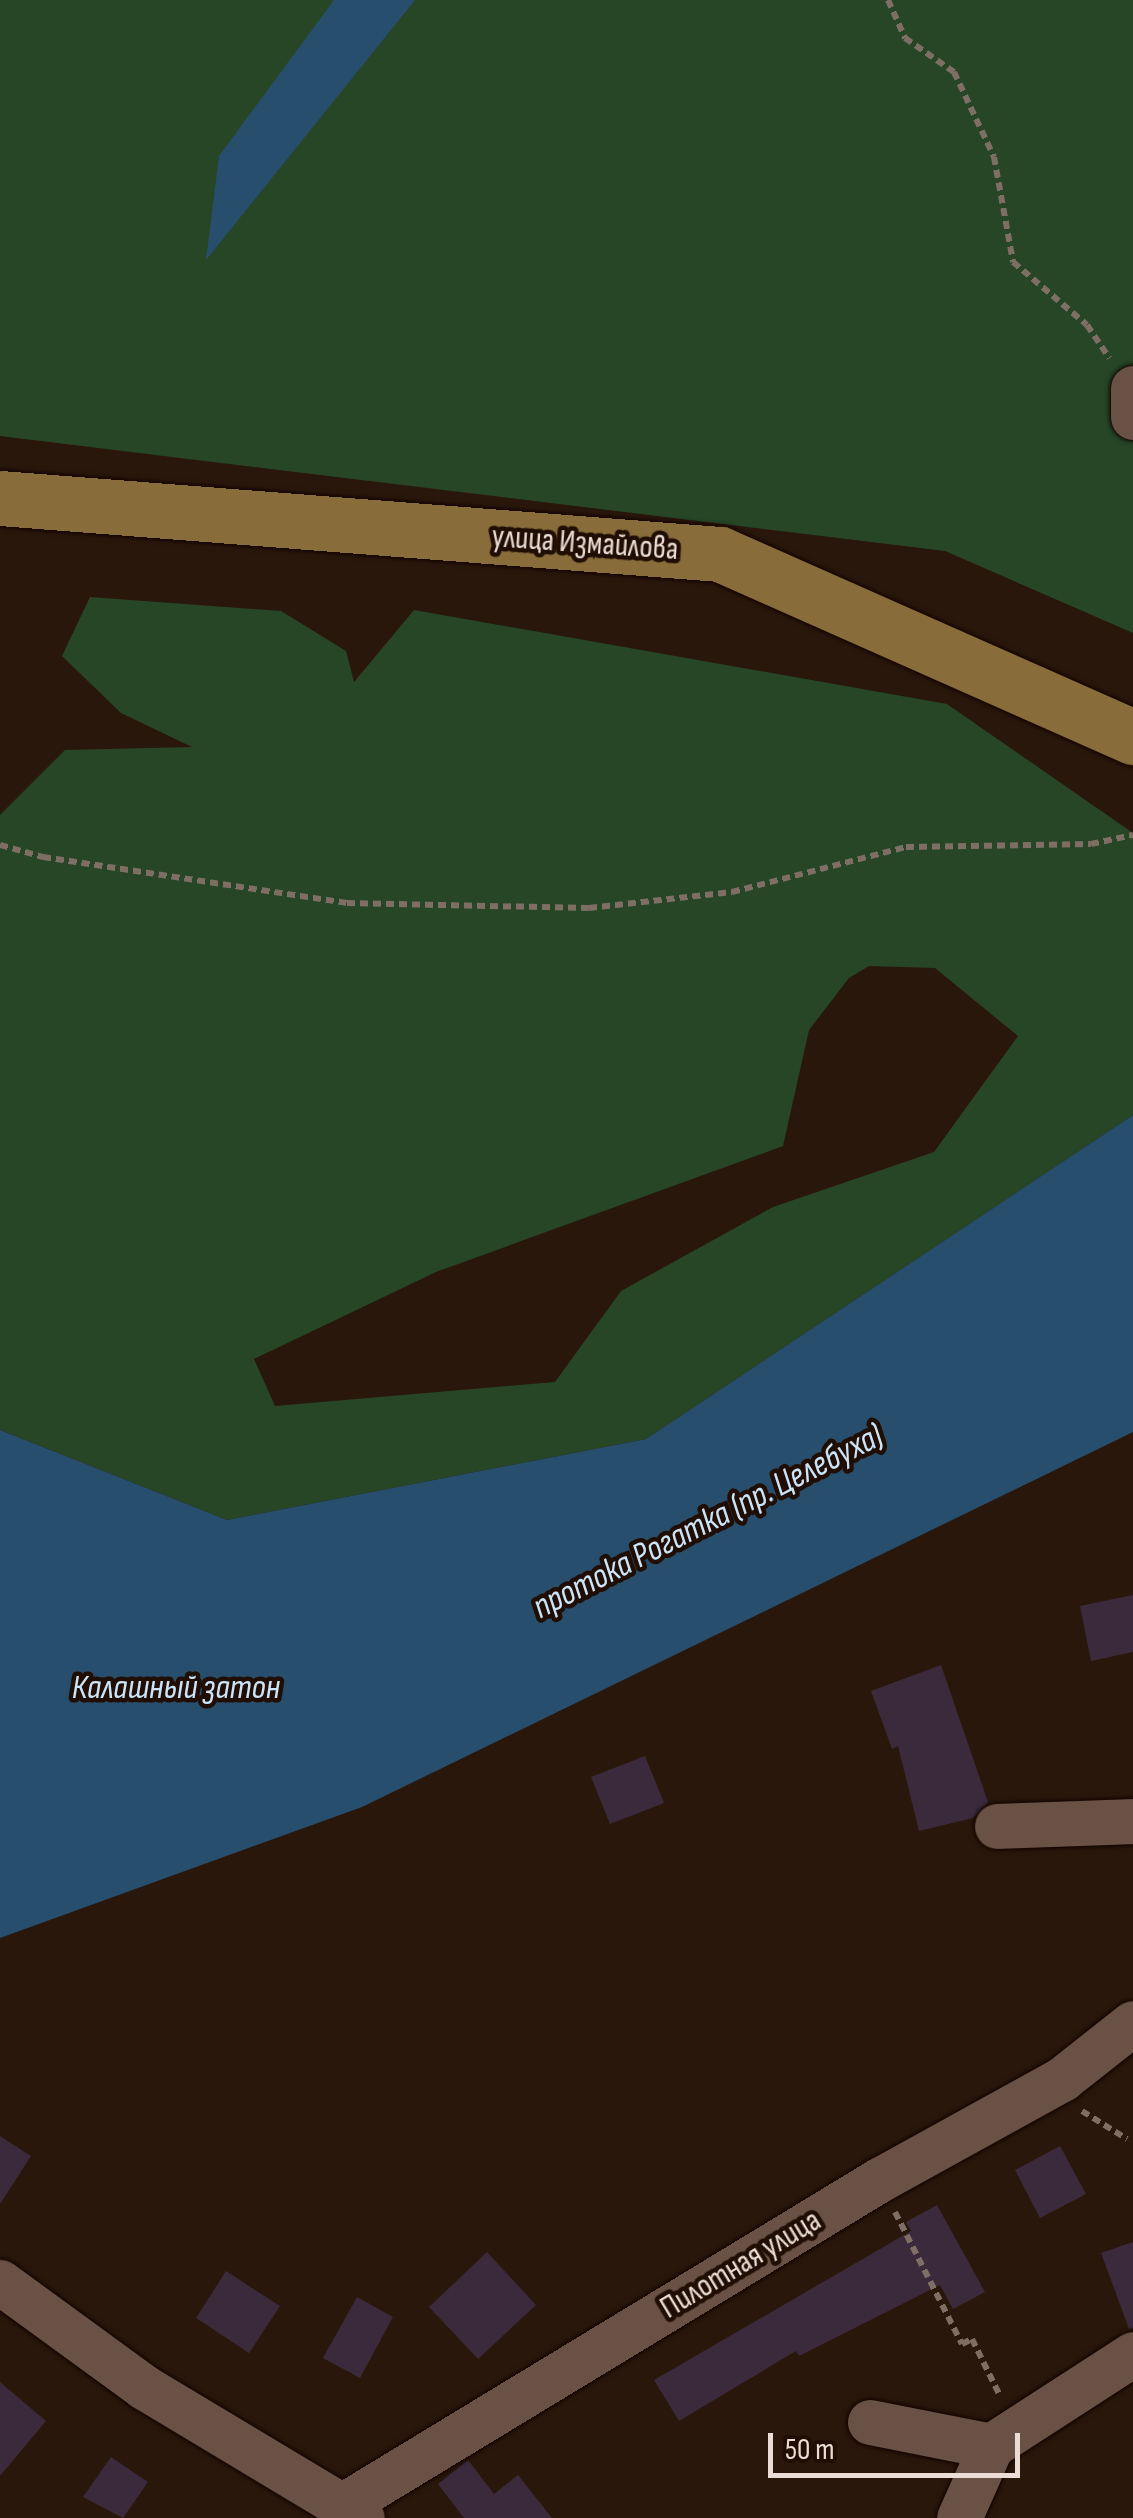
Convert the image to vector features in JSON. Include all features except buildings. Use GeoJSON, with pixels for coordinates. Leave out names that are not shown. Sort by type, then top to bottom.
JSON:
{"type":"FeatureCollection","features":[{"type":"Feature","properties":{"kind":"main road","name":"улица Измайлова"},"geometry":{"type":"LineString","coordinates":[[0,498],[720,554],[1133,737]]}},
{"type":"Feature","properties":{"kind":"street"},"geometry":{"type":"LineString","coordinates":[[997,1826],[1133,1821]]}},
{"type":"Feature","properties":{"kind":"street","name":"Пилотная улица"},"geometry":{"type":"LineString","coordinates":[[0,2282],[144,2386],[354,2511],[878,2180],[1062,2079],[1133,2023]]}},
{"type":"Feature","properties":{"kind":"street"},"geometry":{"type":"LineString","coordinates":[[959,2518],[1004,2437],[1133,2354]]}},
{"type":"Feature","properties":{"kind":"street"},"geometry":{"type":"LineString","coordinates":[[870,2422],[1004,2437]]}},
{"type":"Feature","properties":{"kind":"path"},"geometry":{"type":"LineString","coordinates":[[888,0],[906,38],[954,72],[994,157],[1013,262],[1087,325],[1132,400]]}},
{"type":"Feature","properties":{"kind":"path"},"geometry":{"type":"LineString","coordinates":[[0,845],[44,857],[347,903],[589,908],[732,892],[906,847],[1090,844],[1133,836]]}},
{"type":"Feature","properties":{"kind":"path"},"geometry":{"type":"LineString","coordinates":[[878,2180],[962,2344],[972,2339],[1004,2437]]}},
{"type":"Feature","properties":{"kind":"green space"},"geometry":{"type":"Polygon","coordinates":[[[0,0],[1133,0],[1133,633],[945,551],[0,436],[0,0]]]}},
{"type":"Feature","properties":{"kind":"green space"},"geometry":{"type":"Polygon","coordinates":[[[90,597],[281,611],[346,651],[354,682],[414,610],[947,704],[1133,833],[1133,1115],[646,1439],[227,1520],[0,1430],[0,815],[65,750],[192,747],[121,713],[62,656],[90,597]],[[869,966],[849,978],[809,1030],[783,1146],[436,1272],[254,1359],[275,1406],[555,1382],[621,1291],[773,1207],[934,1152],[1018,1036],[935,968],[869,966]]]}},
{"type":"Feature","properties":{"kind":"water"},"geometry":{"type":"Polygon","coordinates":[[[334,0],[415,0],[206,260],[219,156],[334,0]]]}},
{"type":"Feature","properties":{"kind":"water","name":"Калашный затон"},"geometry":{"type":"Polygon","coordinates":[[[1133,1115],[1133,1432],[362,1807],[0,1938],[0,1430],[227,1520],[646,1439],[1133,1115]]]}},
{"type":"Feature","properties":{"kind":"water label","name":"протока Рогатка (пр. Целебуха)"},"geometry":{"type":"Point","coordinates":[708,1522]}}]}
